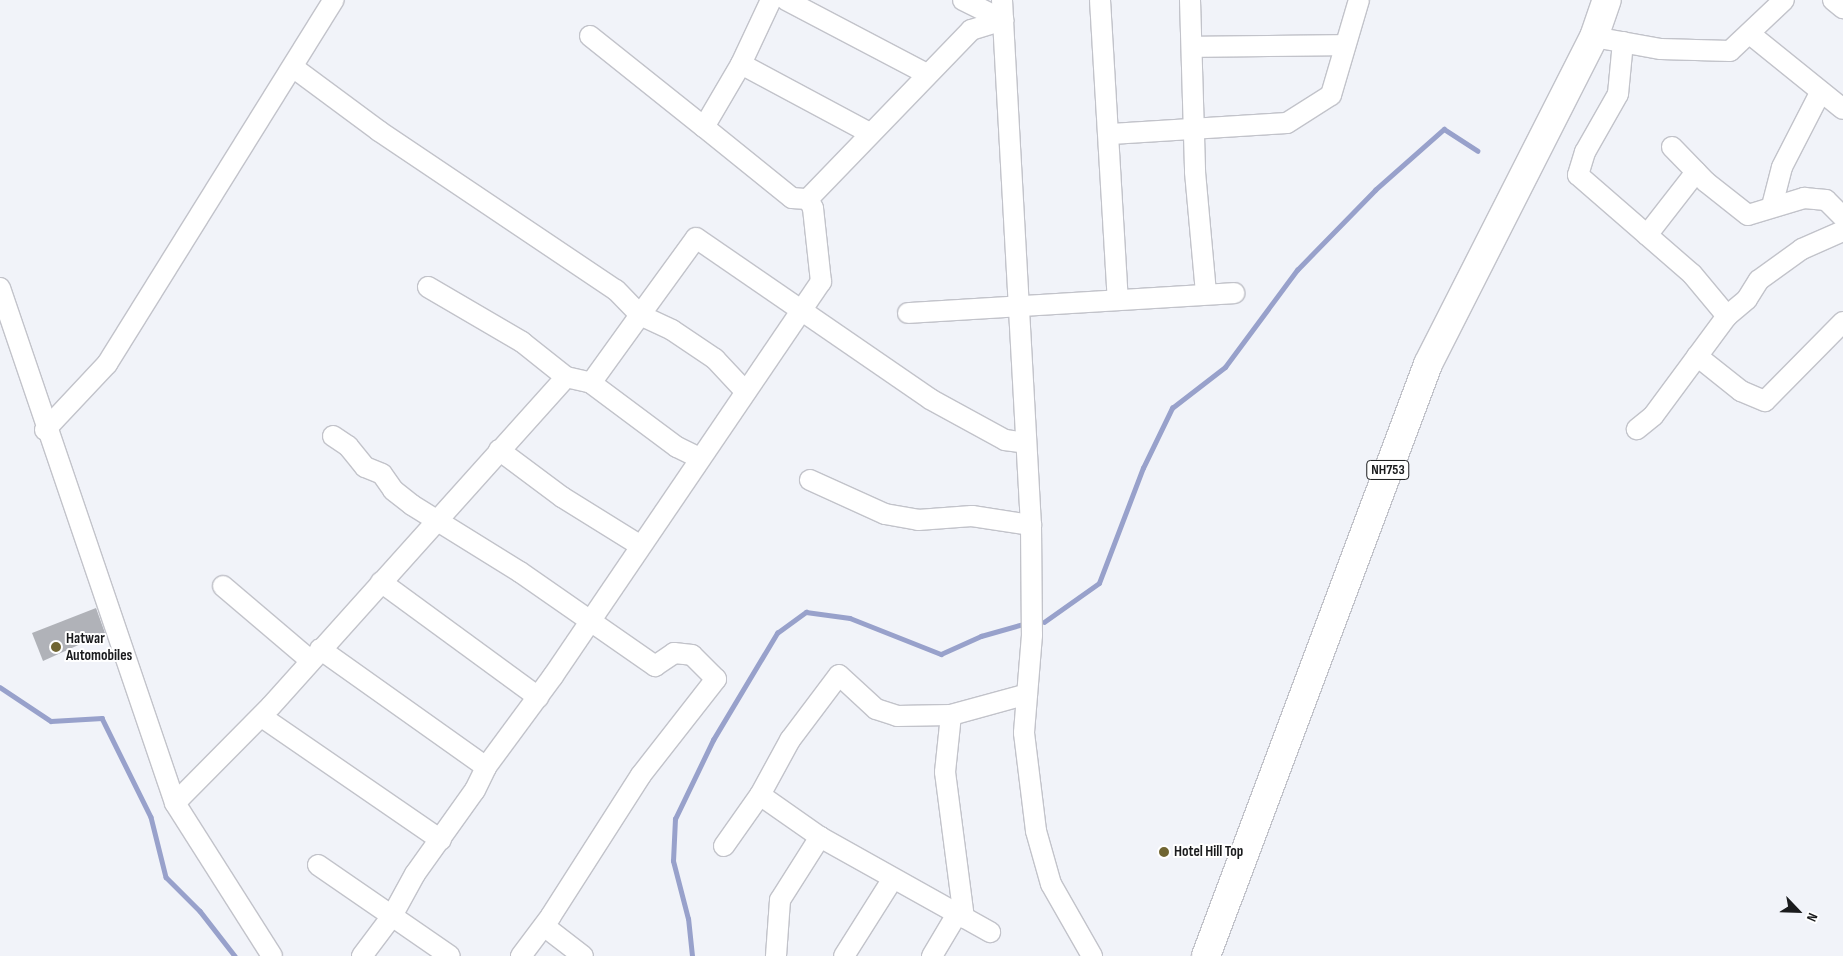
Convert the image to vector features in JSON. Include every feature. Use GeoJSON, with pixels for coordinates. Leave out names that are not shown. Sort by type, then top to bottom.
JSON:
{"type":"FeatureCollection","features":[{"type":"Feature","properties":{"kind":"highway","name":"NH753"},"geometry":{"type":"LineString","coordinates":[[1206,956],[1428,364],[1594,37],[1607,0]]}},
{"type":"Feature","properties":{"kind":"street"},"geometry":{"type":"LineString","coordinates":[[45,430],[107,364],[140,305],[294,68],[334,0]]}},
{"type":"Feature","properties":{"kind":"street"},"geometry":{"type":"LineString","coordinates":[[704,127],[742,64],[771,0]]}},
{"type":"Feature","properties":{"kind":"street"},"geometry":{"type":"LineString","coordinates":[[786,0],[925,73]]}},
{"type":"Feature","properties":{"kind":"street"},"geometry":{"type":"LineString","coordinates":[[963,0],[1003,20]]}},
{"type":"Feature","properties":{"kind":"street"},"geometry":{"type":"LineString","coordinates":[[1002,0],[1031,524],[1032,635],[1024,733],[1036,831],[1050,884],[1092,956]]}},
{"type":"Feature","properties":{"kind":"street"},"geometry":{"type":"LineString","coordinates":[[1100,0],[1111,134],[1118,299]]}},
{"type":"Feature","properties":{"kind":"street"},"geometry":{"type":"LineString","coordinates":[[1190,0],[1197,129],[1195,172],[1206,292]]}},
{"type":"Feature","properties":{"kind":"street"},"geometry":{"type":"LineString","coordinates":[[1111,134],[1287,123],[1331,95],[1358,0]]}},
{"type":"Feature","properties":{"kind":"street"},"geometry":{"type":"LineString","coordinates":[[1594,37],[1661,50],[1730,51],[1784,0]]}},
{"type":"Feature","properties":{"kind":"street"},"geometry":{"type":"LineString","coordinates":[[1833,0],[1843,8]]}},
{"type":"Feature","properties":{"kind":"street"},"geometry":{"type":"LineString","coordinates":[[808,199],[868,132],[925,73],[971,30],[1003,20]]}},
{"type":"Feature","properties":{"kind":"street"},"geometry":{"type":"LineString","coordinates":[[1750,34],[1820,93],[1843,109]]}},
{"type":"Feature","properties":{"kind":"street"},"geometry":{"type":"LineString","coordinates":[[590,36],[792,198],[808,199]]}},
{"type":"Feature","properties":{"kind":"street"},"geometry":{"type":"LineString","coordinates":[[1623,42],[1618,94],[1585,152],[1578,175],[1692,274],[1727,316]]}},
{"type":"Feature","properties":{"kind":"street"},"geometry":{"type":"LineString","coordinates":[[1192,47],[1345,45]]}},
{"type":"Feature","properties":{"kind":"street"},"geometry":{"type":"LineString","coordinates":[[742,64],[868,132]]}},
{"type":"Feature","properties":{"kind":"street"},"geometry":{"type":"LineString","coordinates":[[294,68],[379,131],[616,290],[640,316],[672,330],[715,359],[746,392]]}},
{"type":"Feature","properties":{"kind":"street"},"geometry":{"type":"LineString","coordinates":[[1772,206],[1782,167],[1820,93]]}},
{"type":"Feature","properties":{"kind":"street"},"geometry":{"type":"LineString","coordinates":[[1672,147],[1696,172],[1748,214],[1804,198],[1826,200],[1843,217]]}},
{"type":"Feature","properties":{"kind":"street"},"geometry":{"type":"LineString","coordinates":[[1647,235],[1696,172]]}},
{"type":"Feature","properties":{"kind":"street"},"geometry":{"type":"LineString","coordinates":[[362,956],[392,916],[415,874],[441,840],[486,767],[538,697],[639,546],[821,282],[813,208],[808,199]]}},
{"type":"Feature","properties":{"kind":"street"},"geometry":{"type":"LineString","coordinates":[[1637,429],[1653,416],[1727,316],[1747,298],[1759,280],[1802,249],[1843,230]]}},
{"type":"Feature","properties":{"kind":"street"},"geometry":{"type":"LineString","coordinates":[[592,383],[696,238],[800,313],[930,400],[1005,440],[1026,444]]}},
{"type":"Feature","properties":{"kind":"street"},"geometry":{"type":"LineString","coordinates":[[428,287],[522,342],[566,377],[592,383],[677,447],[700,458]]}},
{"type":"Feature","properties":{"kind":"street"},"geometry":{"type":"LineString","coordinates":[[0,288],[45,430],[175,803],[272,956]]}},
{"type":"Feature","properties":{"kind":"street"},"geometry":{"type":"LineString","coordinates":[[908,313],[1206,292],[1234,293]]}},
{"type":"Feature","properties":{"kind":"street"},"geometry":{"type":"LineString","coordinates":[[1697,356],[1741,391],[1765,402],[1843,322]]}},
{"type":"Feature","properties":{"kind":"street"},"geometry":{"type":"LineString","coordinates":[[175,803],[262,717],[315,654],[566,377]]}},
{"type":"Feature","properties":{"kind":"street"},"geometry":{"type":"LineString","coordinates":[[333,436],[348,446],[365,467],[382,474],[393,490],[436,522],[513,567],[589,622],[655,666],[674,653],[692,655],[716,679],[636,784],[544,926],[521,956]]}},
{"type":"Feature","properties":{"kind":"street"},"geometry":{"type":"LineString","coordinates":[[499,450],[562,497],[639,546]]}},
{"type":"Feature","properties":{"kind":"street"},"geometry":{"type":"LineString","coordinates":[[810,480],[885,514],[918,520],[972,516],[1031,524]]}},
{"type":"Feature","properties":{"kind":"street"},"geometry":{"type":"LineString","coordinates":[[381,582],[538,697]]}},
{"type":"Feature","properties":{"kind":"street"},"geometry":{"type":"LineString","coordinates":[[223,586],[315,654],[486,767]]}},
{"type":"Feature","properties":{"kind":"street"},"geometry":{"type":"LineString","coordinates":[[724,846],[760,795],[790,740],[839,676],[876,709],[890,714],[951,715],[1027,694]]}},
{"type":"Feature","properties":{"kind":"street"},"geometry":{"type":"LineString","coordinates":[[932,956],[960,916],[945,772],[951,715]]}},
{"type":"Feature","properties":{"kind":"street"},"geometry":{"type":"LineString","coordinates":[[262,717],[441,840]]}},
{"type":"Feature","properties":{"kind":"street"},"geometry":{"type":"LineString","coordinates":[[760,795],[820,838],[892,880],[990,932]]}},
{"type":"Feature","properties":{"kind":"street"},"geometry":{"type":"LineString","coordinates":[[781,953],[780,900],[820,838]]}},
{"type":"Feature","properties":{"kind":"street"},"geometry":{"type":"LineString","coordinates":[[318,865],[450,956]]}},
{"type":"Feature","properties":{"kind":"street"},"geometry":{"type":"LineString","coordinates":[[844,956],[892,880]]}},
{"type":"Feature","properties":{"kind":"street"},"geometry":{"type":"LineString","coordinates":[[544,926],[584,956]]}},
{"type":"Feature","properties":{"kind":"building","name":"Hatwar Automobiles"},"geometry":{"type":"Polygon","coordinates":[[[96,608],[105,633],[43,661],[32,633],[96,608]]]}},
{"type":"Feature","properties":{"kind":"waterway"},"geometry":{"type":"LineString","coordinates":[[1044,622],[1099,583],[1143,468],[1172,408],[1225,367],[1297,270],[1375,190],[1444,129],[1478,151]]}},
{"type":"Feature","properties":{"kind":"waterway"},"geometry":{"type":"LineString","coordinates":[[692,956],[688,919],[673,861],[675,819],[713,740],[777,633],[806,612],[850,618],[941,654],[981,636],[1020,625]]}},
{"type":"Feature","properties":{"kind":"waterway"},"geometry":{"type":"LineString","coordinates":[[0,687],[51,721],[102,718],[151,817],[166,877],[200,911],[235,956]]}},
{"type":"Feature","properties":{"kind":"place","name":"Hatwar Automobiles"},"geometry":{"type":"Point","coordinates":[56,647]}},
{"type":"Feature","properties":{"kind":"place","name":"Hotel Hill Top"},"geometry":{"type":"Point","coordinates":[1164,852]}}]}
